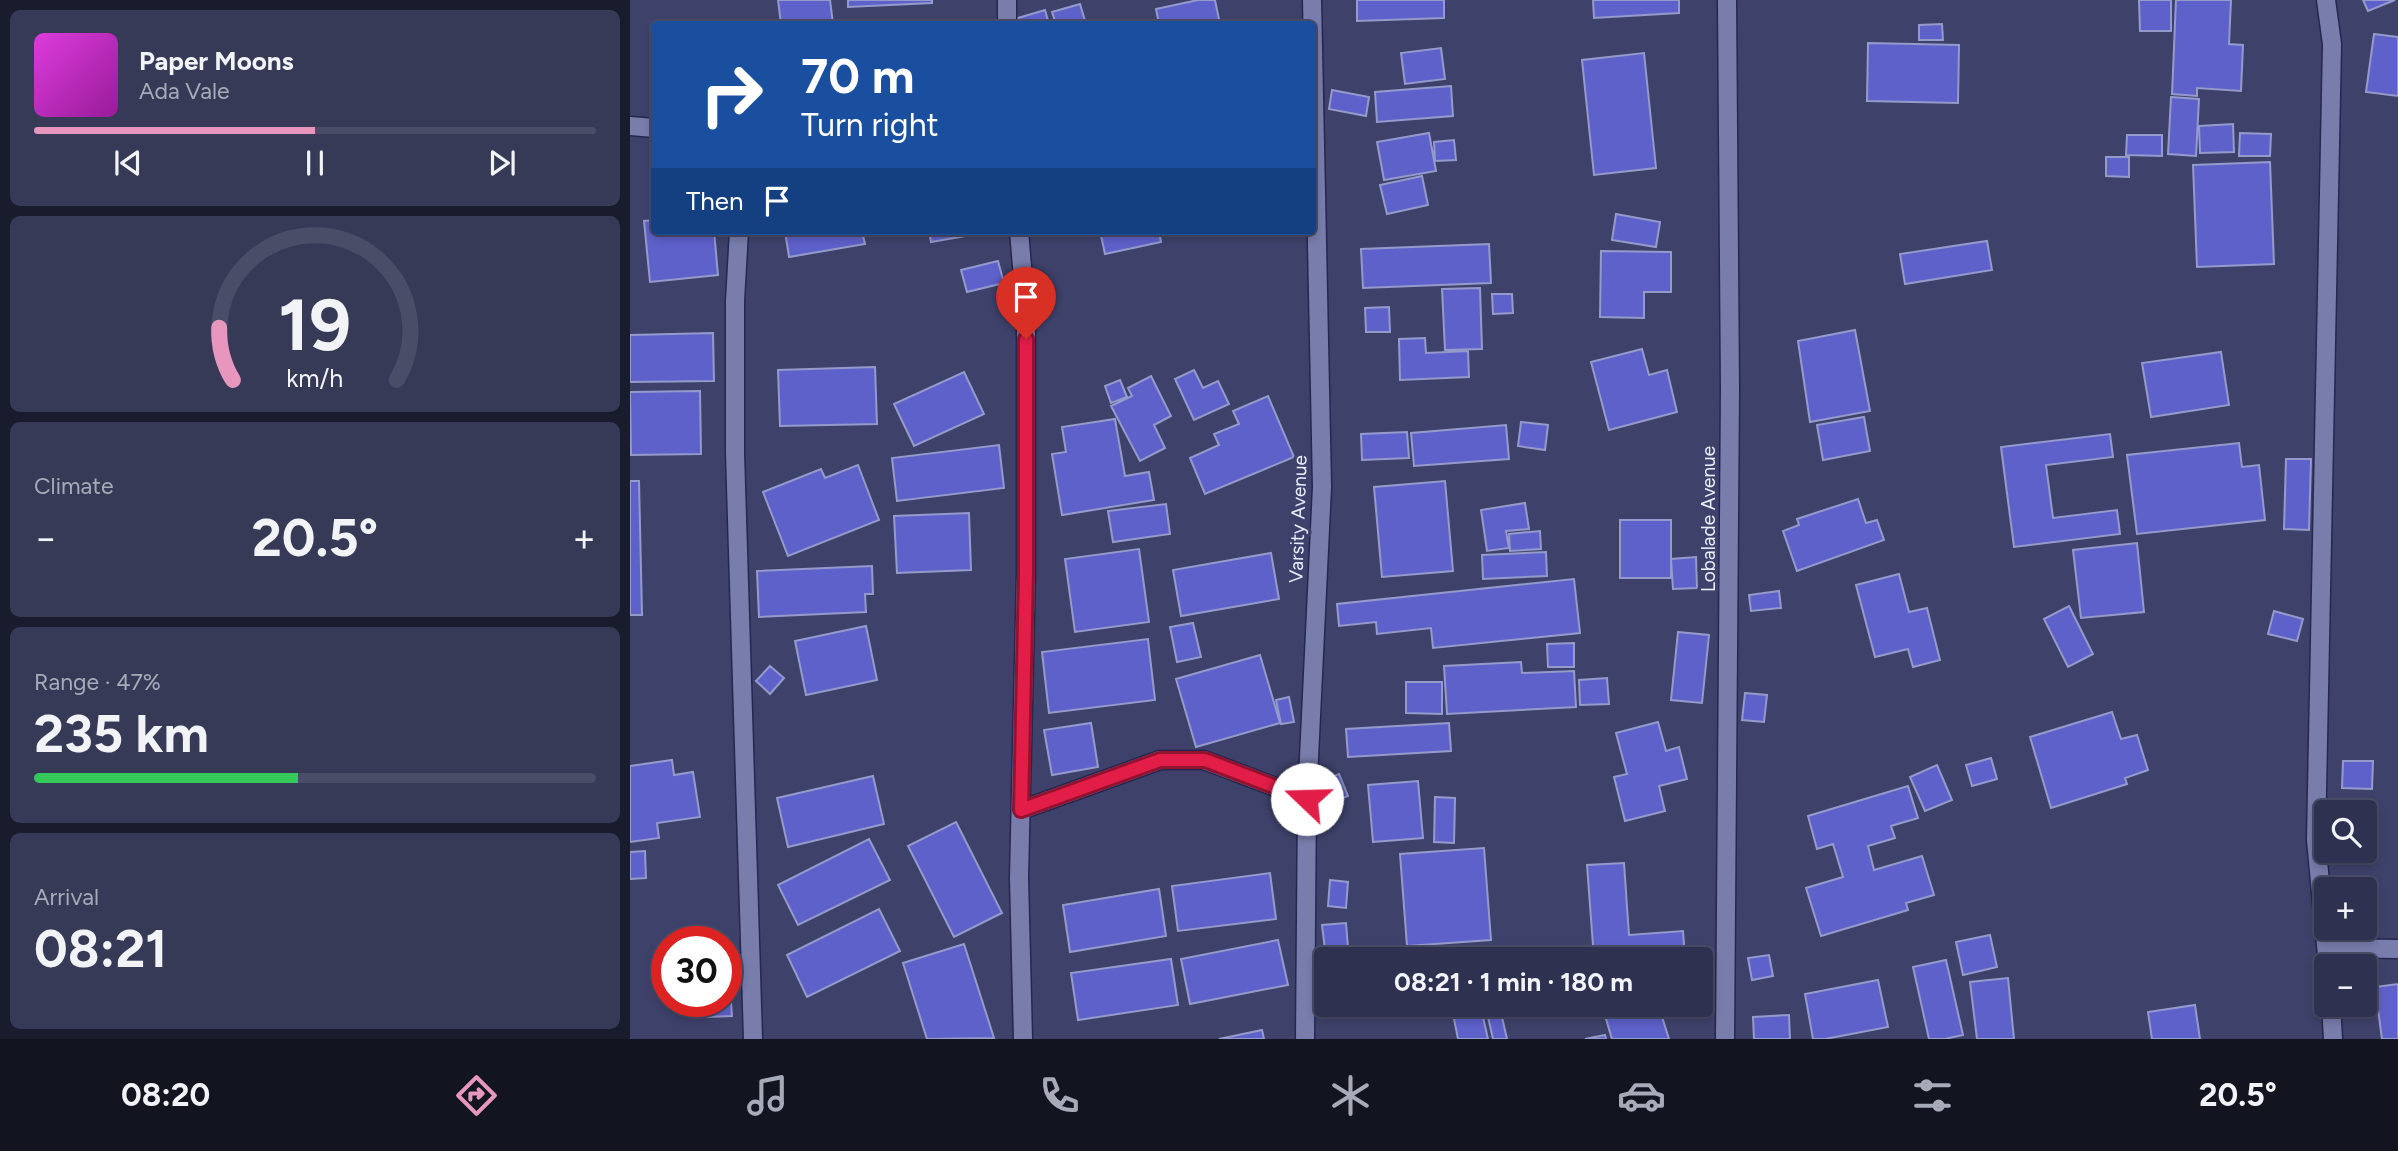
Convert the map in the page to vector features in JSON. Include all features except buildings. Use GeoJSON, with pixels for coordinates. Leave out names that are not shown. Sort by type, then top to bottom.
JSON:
{"type":"FeatureCollection","features":[{"type":"Feature","properties":{"kind":"street"},"geometry":{"type":"LineString","coordinates":[[1007,0],[1007,21]]}},
{"type":"Feature","properties":{"kind":"street","name":"Varsity Avenue"},"geometry":{"type":"LineString","coordinates":[[1312,0],[1312,21]]}},
{"type":"Feature","properties":{"kind":"street","name":"Lobalade Avenue"},"geometry":{"type":"LineString","coordinates":[[1725,1039],[1730,388],[1727,0]]}},
{"type":"Feature","properties":{"kind":"street"},"geometry":{"type":"LineString","coordinates":[[2326,0],[2332,44],[2316,840],[2327,954]]}},
{"type":"Feature","properties":{"kind":"street"},"geometry":{"type":"LineString","coordinates":[[630,126],[651,128]]}},
{"type":"Feature","properties":{"kind":"street","name":"Varsity Avenue"},"geometry":{"type":"LineString","coordinates":[[1305,1039],[1307,799],[1322,487],[1316,195]]}},
{"type":"Feature","properties":{"kind":"street"},"geometry":{"type":"LineString","coordinates":[[739,235],[735,302],[735,453],[753,1039]]}},
{"type":"Feature","properties":{"kind":"street"},"geometry":{"type":"LineString","coordinates":[[1018,235],[1026,313],[1026,573],[1019,878],[1023,1039]]}},
{"type":"Feature","properties":{"kind":"street"},"geometry":{"type":"LineString","coordinates":[[1021,810],[1160,760],[1205,760],[1307,799]]}},
{"type":"Feature","properties":{"kind":"street"},"geometry":{"type":"LineString","coordinates":[[2327,948],[2398,949]]}},
{"type":"Feature","properties":{"kind":"street"},"geometry":{"type":"LineString","coordinates":[[2332,1017],[2333,1039]]}},
{"type":"Feature","properties":{"kind":"route"},"geometry":{"type":"LineString","coordinates":[[1026,339],[1026,573],[1021,810],[1160,760],[1205,760],[1307,799]]}}]}
